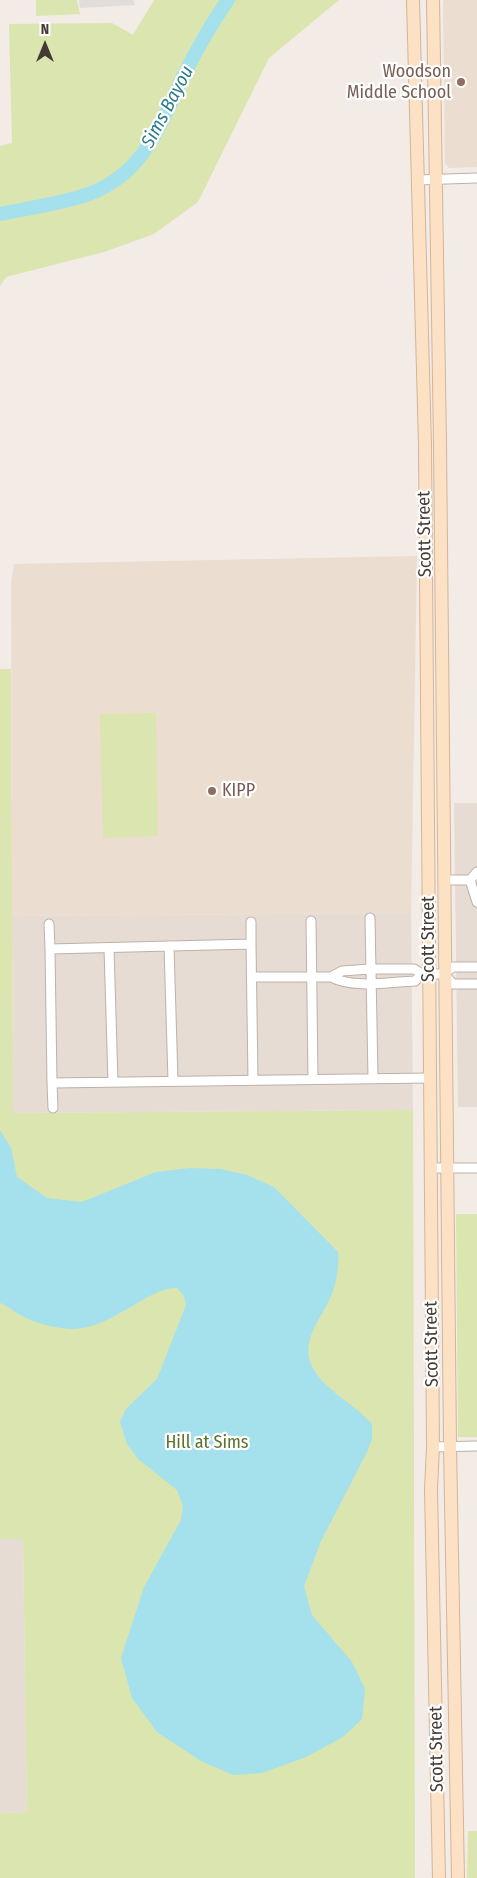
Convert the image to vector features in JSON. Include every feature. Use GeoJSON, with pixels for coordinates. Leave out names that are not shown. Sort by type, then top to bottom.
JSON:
{"type":"FeatureCollection","features":[{"type":"Feature","properties":{"kind":"main road","name":"Scott Street"},"geometry":{"type":"LineString","coordinates":[[413,0],[425,445],[428,806],[426,974],[430,1078],[433,1447],[431,1489],[439,1878]]}},
{"type":"Feature","properties":{"kind":"main road","name":"Scott Street"},"geometry":{"type":"LineString","coordinates":[[433,0],[440,444],[446,1168],[458,1878]]}},
{"type":"Feature","properties":{"kind":"main road"},"geometry":{"type":"LineString","coordinates":[[414,32],[434,32]]}},
{"type":"Feature","properties":{"kind":"main road"},"geometry":{"type":"LineString","coordinates":[[425,445],[440,444]]}},
{"type":"Feature","properties":{"kind":"main road"},"geometry":{"type":"LineString","coordinates":[[427,680],[442,680]]}},
{"type":"Feature","properties":{"kind":"main road"},"geometry":{"type":"LineString","coordinates":[[428,806],[443,806]]}},
{"type":"Feature","properties":{"kind":"main road"},"geometry":{"type":"LineString","coordinates":[[432,1306],[448,1306]]}},
{"type":"Feature","properties":{"kind":"main road"},"geometry":{"type":"LineString","coordinates":[[438,1799],[458,1799]]}},
{"type":"Feature","properties":{"kind":"street"},"geometry":{"type":"LineString","coordinates":[[417,180],[477,178]]}},
{"type":"Feature","properties":{"kind":"street"},"geometry":{"type":"LineString","coordinates":[[443,880],[470,880],[477,872]]}},
{"type":"Feature","properties":{"kind":"street"},"geometry":{"type":"LineString","coordinates":[[470,880],[477,902]]}},
{"type":"Feature","properties":{"kind":"street"},"geometry":{"type":"LineString","coordinates":[[370,918],[373,1078]]}},
{"type":"Feature","properties":{"kind":"street"},"geometry":{"type":"LineString","coordinates":[[311,921],[313,1078]]}},
{"type":"Feature","properties":{"kind":"street"},"geometry":{"type":"LineString","coordinates":[[251,922],[253,1080]]}},
{"type":"Feature","properties":{"kind":"street"},"geometry":{"type":"LineString","coordinates":[[49,924],[53,1108]]}},
{"type":"Feature","properties":{"kind":"street"},"geometry":{"type":"LineString","coordinates":[[50,949],[251,944]]}},
{"type":"Feature","properties":{"kind":"street"},"geometry":{"type":"LineString","coordinates":[[169,946],[173,1081]]}},
{"type":"Feature","properties":{"kind":"street"},"geometry":{"type":"LineString","coordinates":[[109,948],[113,1082]]}},
{"type":"Feature","properties":{"kind":"street"},"geometry":{"type":"LineString","coordinates":[[252,977],[331,977],[342,971],[370,968],[414,968],[426,974],[444,974],[453,967],[477,967]]}},
{"type":"Feature","properties":{"kind":"street"},"geometry":{"type":"LineString","coordinates":[[392,968],[392,982]]}},
{"type":"Feature","properties":{"kind":"street"},"geometry":{"type":"LineString","coordinates":[[331,977],[342,983],[371,983],[416,981],[426,974]]}},
{"type":"Feature","properties":{"kind":"street"},"geometry":{"type":"LineString","coordinates":[[444,974],[453,984],[477,984]]}},
{"type":"Feature","properties":{"kind":"street"},"geometry":{"type":"LineString","coordinates":[[52,1083],[313,1078],[430,1078]]}},
{"type":"Feature","properties":{"kind":"street"},"geometry":{"type":"LineString","coordinates":[[430,1168],[477,1168]]}},
{"type":"Feature","properties":{"kind":"street"},"geometry":{"type":"LineString","coordinates":[[433,1447],[477,1446]]}},
{"type":"Feature","properties":{"kind":"shaded area"},"geometry":{"type":"Polygon","coordinates":[[[79,0],[133,0],[135,5],[80,8],[79,0]]]}},
{"type":"Feature","properties":{"kind":"shaded area","name":"Woodson Middle School"},"geometry":{"type":"Polygon","coordinates":[[[443,0],[477,0],[477,167],[449,168],[445,163],[443,0]]]}},
{"type":"Feature","properties":{"kind":"shaded area","name":"KIPP"},"geometry":{"type":"Polygon","coordinates":[[[417,556],[411,913],[12,916],[11,584],[14,564],[417,556]]]}},
{"type":"Feature","properties":{"kind":"shaded area"},"geometry":{"type":"Polygon","coordinates":[[[454,803],[477,803],[477,1107],[458,1107],[454,803]]]}},
{"type":"Feature","properties":{"kind":"shaded area"},"geometry":{"type":"Polygon","coordinates":[[[411,913],[413,1110],[13,1113],[12,916],[411,913]]]}},
{"type":"Feature","properties":{"kind":"shaded area"},"geometry":{"type":"Polygon","coordinates":[[[0,1539],[23,1539],[27,1812],[0,1813],[0,1539]]]}},
{"type":"Feature","properties":{"kind":"green space"},"geometry":{"type":"Polygon","coordinates":[[[36,0],[77,0],[80,14],[36,16],[36,0]]]}},
{"type":"Feature","properties":{"kind":"green space"},"geometry":{"type":"Polygon","coordinates":[[[154,0],[339,0],[269,58],[198,202],[154,234],[104,252],[6,277],[0,286],[0,146],[12,143],[9,24],[112,23],[133,35],[154,0]]]}},
{"type":"Feature","properties":{"kind":"green space","name":"Hill at Sims"},"geometry":{"type":"Polygon","coordinates":[[[0,669],[11,669],[13,1113],[413,1110],[415,1878],[0,1878],[0,1813],[27,1812],[23,1539],[0,1539],[0,669]]]}},
{"type":"Feature","properties":{"kind":"green space"},"geometry":{"type":"Polygon","coordinates":[[[156,713],[158,836],[103,838],[100,714],[156,713]]]}},
{"type":"Feature","properties":{"kind":"green space"},"geometry":{"type":"Polygon","coordinates":[[[456,1214],[477,1214],[477,1437],[458,1437],[456,1214]]]}},
{"type":"Feature","properties":{"kind":"green space"},"geometry":{"type":"Polygon","coordinates":[[[468,1831],[477,1831],[477,1878],[467,1878],[468,1831]]]}},
{"type":"Feature","properties":{"kind":"water"},"geometry":{"type":"Polygon","coordinates":[[[0,1130],[11,1148],[17,1177],[47,1198],[82,1202],[156,1172],[190,1168],[221,1169],[247,1175],[274,1187],[338,1252],[338,1269],[335,1285],[312,1333],[308,1352],[310,1362],[322,1380],[372,1424],[372,1439],[321,1541],[304,1586],[312,1615],[352,1662],[365,1689],[362,1719],[343,1737],[306,1757],[262,1773],[233,1775],[201,1761],[157,1732],[132,1698],[121,1658],[144,1587],[181,1520],[183,1506],[177,1490],[138,1459],[127,1444],[120,1422],[126,1409],[157,1379],[186,1305],[184,1296],[177,1288],[166,1289],[100,1323],[71,1329],[51,1326],[32,1320],[0,1303],[0,1130]]]}},
{"type":"Feature","properties":{"kind":"waterway","name":"Sims Bayou"},"geometry":{"type":"LineString","coordinates":[[0,214],[86,195],[106,186],[136,162],[157,130],[199,46],[228,0]]}},
{"type":"Feature","properties":{"kind":"place","name":"Woodson Middle School"},"geometry":{"type":"Point","coordinates":[461,82]}},
{"type":"Feature","properties":{"kind":"place","name":"KIPP"},"geometry":{"type":"Point","coordinates":[212,791]}}]}
